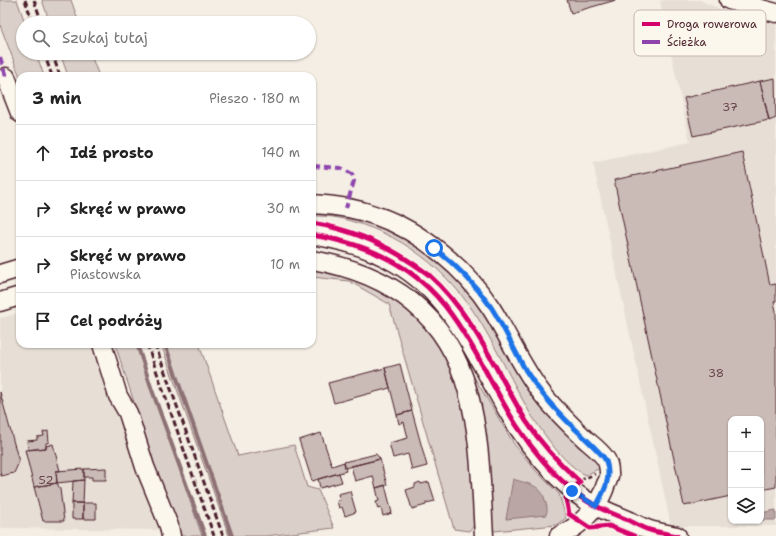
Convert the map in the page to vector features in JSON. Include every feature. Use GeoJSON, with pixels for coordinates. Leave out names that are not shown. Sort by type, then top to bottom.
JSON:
{"type":"FeatureCollection","features":[{"type":"Feature","properties":{"kind":"street"},"geometry":{"type":"LineString","coordinates":[[729,0],[765,10]]}},
{"type":"Feature","properties":{"kind":"street"},"geometry":{"type":"LineString","coordinates":[[766,10],[776,13]]}},
{"type":"Feature","properties":{"kind":"street"},"geometry":{"type":"LineString","coordinates":[[6,77],[16,103]]}},
{"type":"Feature","properties":{"kind":"street"},"geometry":{"type":"LineString","coordinates":[[316,204],[333,205],[378,216],[406,230],[449,259],[465,275],[490,307],[527,372],[543,395],[606,459],[610,475],[604,492],[596,506],[581,523],[569,532],[559,536]]}},
{"type":"Feature","properties":{"kind":"street"},"geometry":{"type":"LineString","coordinates":[[316,236],[355,244],[385,257],[428,287],[445,306],[477,355],[516,425],[540,457],[572,491],[596,506],[651,531],[677,536]]}},
{"type":"Feature","properties":{"kind":"street"},"geometry":{"type":"LineString","coordinates":[[316,261],[333,264],[362,273],[387,284],[413,302],[436,325],[456,356],[468,392],[477,432],[484,536]]}},
{"type":"Feature","properties":{"kind":"street"},"geometry":{"type":"LineString","coordinates":[[0,274],[16,269]]}},
{"type":"Feature","properties":{"kind":"street"},"geometry":{"type":"LineString","coordinates":[[0,302],[16,297]]}},
{"type":"Feature","properties":{"kind":"street"},"geometry":{"type":"LineString","coordinates":[[103,348],[118,396],[128,414],[145,467],[169,526],[171,536]]}},
{"type":"Feature","properties":{"kind":"shaded area"},"geometry":{"type":"Polygon","coordinates":[[[0,0],[17,0],[23,16],[16,16],[16,60],[38,60],[43,72],[18,72],[0,25],[0,0]]]}},
{"type":"Feature","properties":{"kind":"shaded area"},"geometry":{"type":"Polygon","coordinates":[[[42,0],[71,0],[77,16],[48,16],[42,0]]]}},
{"type":"Feature","properties":{"kind":"shaded area"},"geometry":{"type":"Polygon","coordinates":[[[699,0],[723,10],[662,10],[660,1],[699,0]]]}},
{"type":"Feature","properties":{"kind":"shaded area"},"geometry":{"type":"Polygon","coordinates":[[[766,21],[776,21],[776,526],[671,526],[593,163],[690,142],[672,56],[766,56],[766,21]]]}},
{"type":"Feature","properties":{"kind":"shaded area"},"geometry":{"type":"Polygon","coordinates":[[[62,60],[93,60],[97,72],[67,72],[62,60]]]}},
{"type":"Feature","properties":{"kind":"shaded area"},"geometry":{"type":"Polygon","coordinates":[[[316,211],[327,212],[381,226],[414,242],[459,276],[595,457],[600,468],[586,475],[570,464],[555,448],[530,413],[481,323],[454,286],[438,270],[402,243],[383,233],[362,224],[329,216],[316,216],[316,211]]]}},
{"type":"Feature","properties":{"kind":"shaded area"},"geometry":{"type":"Polygon","coordinates":[[[325,268],[392,293],[444,347],[468,406],[475,524],[469,531],[454,529],[389,304],[349,281],[316,277],[316,270],[325,268]]]}},
{"type":"Feature","properties":{"kind":"shaded area"},"geometry":{"type":"Polygon","coordinates":[[[16,314],[16,348],[96,348],[159,530],[0,528],[0,318],[16,314]]]}},
{"type":"Feature","properties":{"kind":"shaded area"},"geometry":{"type":"Polygon","coordinates":[[[116,348],[137,348],[202,536],[178,536],[116,348]]]}},
{"type":"Feature","properties":{"kind":"shaded area"},"geometry":{"type":"Polygon","coordinates":[[[162,348],[200,348],[238,456],[294,445],[307,487],[318,490],[334,528],[266,536],[229,536],[162,348]]]}},
{"type":"Feature","properties":{"kind":"shaded area"},"geometry":{"type":"Polygon","coordinates":[[[467,365],[514,444],[536,471],[559,494],[566,518],[556,525],[494,531],[489,524],[467,365]]]}},
{"type":"Feature","properties":{"kind":"shaded area"},"geometry":{"type":"Polygon","coordinates":[[[513,479],[533,485],[540,491],[546,504],[546,515],[506,519],[513,479]]]}},
{"type":"Feature","properties":{"kind":"shaded area"},"geometry":{"type":"Polygon","coordinates":[[[776,510],[776,520],[764,520],[764,512],[776,510]]]}},
{"type":"Feature","properties":{"kind":"building"},"geometry":{"type":"Polygon","coordinates":[[[567,0],[616,0],[571,13],[567,0]]]}},
{"type":"Feature","properties":{"kind":"building"},"geometry":{"type":"Polygon","coordinates":[[[775,78],[776,118],[769,121],[760,81],[775,78]]]}},
{"type":"Feature","properties":{"kind":"building"},"geometry":{"type":"Polygon","coordinates":[[[760,81],[769,120],[693,136],[684,98],[760,81]]]}},
{"type":"Feature","properties":{"kind":"building"},"geometry":{"type":"Polygon","coordinates":[[[742,152],[770,285],[776,284],[776,301],[774,302],[776,311],[776,487],[764,489],[764,416],[728,416],[728,497],[684,506],[614,180],[742,152]]]}},
{"type":"Feature","properties":{"kind":"building"},"geometry":{"type":"Polygon","coordinates":[[[400,364],[412,411],[397,415],[385,368],[400,364]]]}},
{"type":"Feature","properties":{"kind":"building"},"geometry":{"type":"Polygon","coordinates":[[[385,368],[390,388],[334,403],[328,383],[385,368]]]}},
{"type":"Feature","properties":{"kind":"building"},"geometry":{"type":"Polygon","coordinates":[[[0,392],[19,462],[14,473],[1,476],[0,471],[0,392]]]}},
{"type":"Feature","properties":{"kind":"building"},"geometry":{"type":"Polygon","coordinates":[[[412,411],[427,466],[412,470],[408,454],[393,458],[389,443],[408,438],[404,422],[399,424],[397,415],[412,411]]]}},
{"type":"Feature","properties":{"kind":"building"},"geometry":{"type":"Polygon","coordinates":[[[48,431],[49,442],[46,443],[46,448],[28,450],[27,441],[37,440],[37,437],[44,436],[43,432],[48,431]]]}},
{"type":"Feature","properties":{"kind":"building"},"geometry":{"type":"Polygon","coordinates":[[[321,433],[332,466],[344,462],[346,471],[312,481],[299,440],[321,433]]]}},
{"type":"Feature","properties":{"kind":"building"},"geometry":{"type":"Polygon","coordinates":[[[53,444],[60,471],[56,471],[57,483],[34,487],[25,450],[46,448],[46,446],[53,444]]]}},
{"type":"Feature","properties":{"kind":"building"},"geometry":{"type":"Polygon","coordinates":[[[376,454],[380,459],[345,468],[344,462],[376,454]]]}},
{"type":"Feature","properties":{"kind":"building"},"geometry":{"type":"Polygon","coordinates":[[[380,459],[387,485],[376,488],[373,476],[355,481],[351,466],[380,459]]]}},
{"type":"Feature","properties":{"kind":"building"},"geometry":{"type":"Polygon","coordinates":[[[106,468],[106,480],[92,480],[92,477],[84,477],[84,469],[106,468]]]}},
{"type":"Feature","properties":{"kind":"building"},"geometry":{"type":"Polygon","coordinates":[[[84,469],[84,480],[57,483],[56,471],[84,469]]]}},
{"type":"Feature","properties":{"kind":"building"},"geometry":{"type":"Polygon","coordinates":[[[339,473],[342,482],[320,488],[318,479],[339,473]]]}},
{"type":"Feature","properties":{"kind":"building"},"geometry":{"type":"Polygon","coordinates":[[[84,480],[83,503],[72,503],[73,481],[84,480]]]}},
{"type":"Feature","properties":{"kind":"building"},"geometry":{"type":"Polygon","coordinates":[[[420,482],[421,484],[429,482],[435,501],[412,509],[406,490],[415,487],[415,484],[420,482]]]}},
{"type":"Feature","properties":{"kind":"building"},"geometry":{"type":"Polygon","coordinates":[[[57,483],[60,489],[64,521],[43,521],[34,487],[57,483]]]}},
{"type":"Feature","properties":{"kind":"building"},"geometry":{"type":"Polygon","coordinates":[[[385,485],[392,513],[383,516],[381,508],[378,509],[376,502],[379,501],[376,488],[385,485]]]}},
{"type":"Feature","properties":{"kind":"building"},"geometry":{"type":"Polygon","coordinates":[[[350,491],[356,512],[345,516],[342,507],[339,508],[337,501],[340,500],[338,494],[350,491]]]}},
{"type":"Feature","properties":{"kind":"building"},"geometry":{"type":"Polygon","coordinates":[[[72,503],[83,503],[83,519],[72,519],[72,503]]]}},
{"type":"Feature","properties":{"kind":"building"},"geometry":{"type":"Polygon","coordinates":[[[83,503],[96,503],[96,519],[83,519],[83,503]]]}},
{"type":"Feature","properties":{"kind":"waterway"},"geometry":{"type":"LineString","coordinates":[[138,348],[205,536]]}},
{"type":"Feature","properties":{"kind":"waterway"},"geometry":{"type":"LineString","coordinates":[[166,348],[232,536]]}},
{"type":"Feature","properties":{"kind":"railway"},"geometry":{"type":"LineString","coordinates":[[25,0],[31,16]]}},
{"type":"Feature","properties":{"kind":"railway"},"geometry":{"type":"LineString","coordinates":[[34,0],[40,16]]}},
{"type":"Feature","properties":{"kind":"railway"},"geometry":{"type":"LineString","coordinates":[[46,60],[51,72]]}},
{"type":"Feature","properties":{"kind":"railway"},"geometry":{"type":"LineString","coordinates":[[54,60],[59,72]]}},
{"type":"Feature","properties":{"kind":"railway"},"geometry":{"type":"LineString","coordinates":[[148,348],[214,536]]}},
{"type":"Feature","properties":{"kind":"railway"},"geometry":{"type":"LineString","coordinates":[[156,348],[223,536]]}},
{"type":"Feature","properties":{"kind":"marked path"},"geometry":{"type":"LineString","coordinates":[[0,57],[6,77]]}},
{"type":"Feature","properties":{"kind":"marked path"},"geometry":{"type":"LineString","coordinates":[[316,166],[341,168],[352,174],[354,181],[346,208]]}},
{"type":"Feature","properties":{"kind":"cycle path"},"geometry":{"type":"LineString","coordinates":[[316,224],[364,237],[400,255],[429,275],[445,290],[483,344],[526,421],[551,453],[580,482],[566,498],[569,514],[590,528],[609,526],[634,536]]}},
{"type":"Feature","properties":{"kind":"cycle path"},"geometry":{"type":"LineString","coordinates":[[316,236],[350,243],[386,257],[417,278],[432,291],[445,306],[465,335],[517,426],[535,452],[564,483],[578,495],[598,507],[646,529],[677,536]]}},
{"type":"Feature","properties":{"kind":"route"},"geometry":{"type":"LineString","coordinates":[[434,248],[449,259],[465,275],[490,307],[527,372],[543,395],[606,459],[610,475],[604,492],[596,506],[572,491]]}}]}
